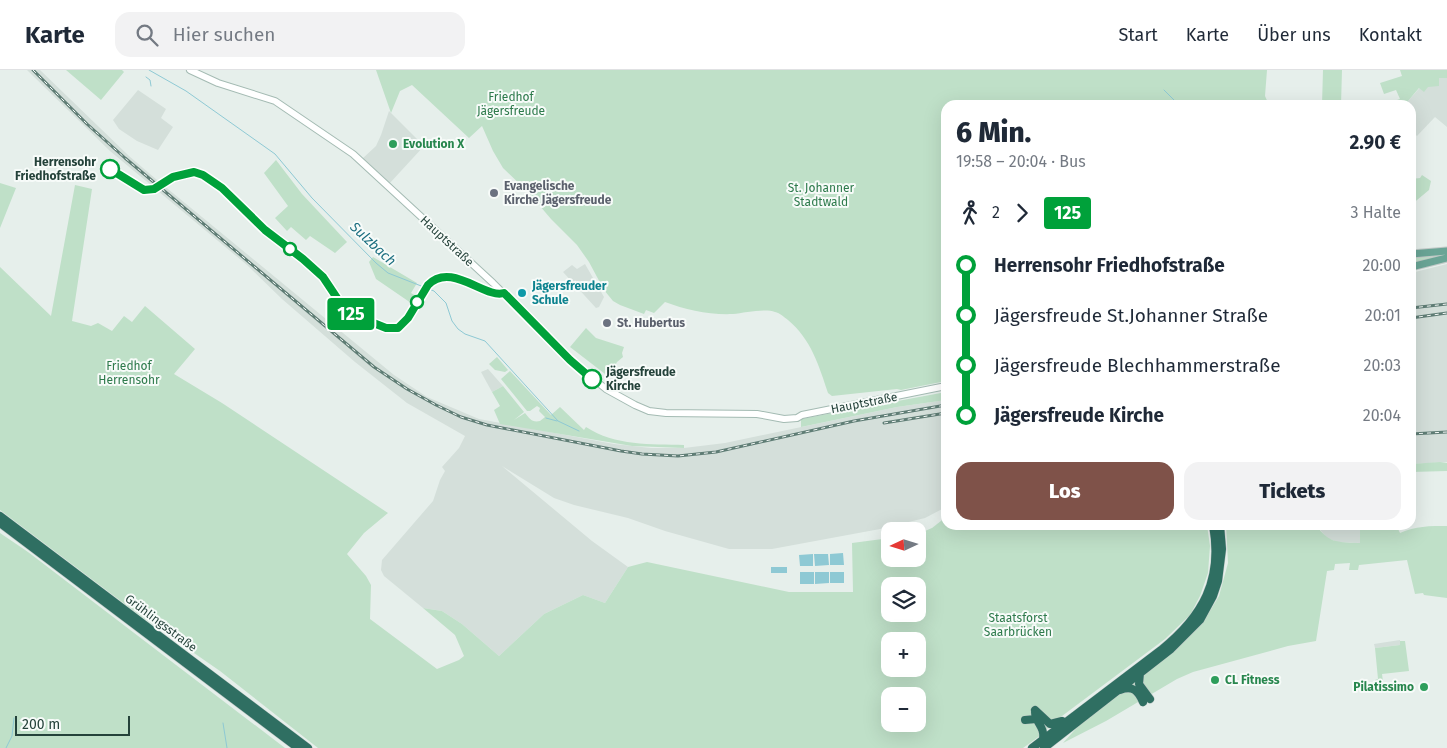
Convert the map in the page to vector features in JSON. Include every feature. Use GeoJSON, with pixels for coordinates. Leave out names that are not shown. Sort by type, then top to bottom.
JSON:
{"type":"FeatureCollection","features":[{"type":"Feature","properties":{"kind":"highway","name":"Grühlingsstraße"},"geometry":{"type":"LineString","coordinates":[[0,516],[308,748]]}},
{"type":"Feature","properties":{"kind":"highway"},"geometry":{"type":"LineString","coordinates":[[0,523],[298,748]]}},
{"type":"Feature","properties":{"kind":"highway"},"geometry":{"type":"LineString","coordinates":[[1197,619],[1208,592],[1216,563],[1214,530]]}},
{"type":"Feature","properties":{"kind":"highway"},"geometry":{"type":"LineString","coordinates":[[1044,748],[1140,673],[1197,619],[1213,596],[1218,581],[1222,549],[1220,530]]}},
{"type":"Feature","properties":{"kind":"highway"},"geometry":{"type":"LineString","coordinates":[[1032,748],[1179,638]]}},
{"type":"Feature","properties":{"kind":"highway"},"geometry":{"type":"LineString","coordinates":[[1116,691],[1134,688],[1147,700],[1139,684],[1140,673]]}},
{"type":"Feature","properties":{"kind":"highway"},"geometry":{"type":"LineString","coordinates":[[1043,739],[1044,730],[1036,719],[1035,710],[1050,724],[1056,724],[1070,718]]}},
{"type":"Feature","properties":{"kind":"highway"},"geometry":{"type":"LineString","coordinates":[[1024,720],[1036,719]]}},
{"type":"Feature","properties":{"kind":"main road","name":"Hauptstraße"},"geometry":{"type":"LineString","coordinates":[[190,70],[218,84],[275,101],[358,158],[499,288],[570,360],[606,389],[634,405],[654,412],[774,416],[802,415],[941,387]]}},
{"type":"Feature","properties":{"kind":"main road"},"geometry":{"type":"LineString","coordinates":[[1416,254],[1447,251]]}},
{"type":"Feature","properties":{"kind":"main road"},"geometry":{"type":"LineString","coordinates":[[1416,266],[1447,258]]}},
{"type":"Feature","properties":{"kind":"shaded area"},"geometry":{"type":"Polygon","coordinates":[[[27,70],[40,70],[129,156],[157,180],[394,375],[427,397],[479,419],[614,444],[651,448],[684,448],[725,443],[897,407],[941,401],[941,510],[925,518],[909,522],[881,522],[880,529],[772,549],[729,549],[665,531],[628,518],[574,505],[554,498],[502,466],[592,541],[628,567],[605,603],[583,595],[544,614],[499,656],[462,624],[442,611],[423,608],[384,576],[381,570],[382,560],[433,501],[445,471],[442,467],[459,448],[465,436],[407,403],[355,362],[282,299],[247,265],[110,151],[27,70]]]}},
{"type":"Feature","properties":{"kind":"shaded area"},"geometry":{"type":"Polygon","coordinates":[[[1438,78],[1447,78],[1447,127],[1435,117],[1417,136],[1416,100],[1409,100],[1424,83],[1438,78]]]}},
{"type":"Feature","properties":{"kind":"shaded area"},"geometry":{"type":"Polygon","coordinates":[[[138,90],[166,109],[161,118],[173,127],[158,150],[137,141],[119,129],[113,120],[138,90]]]}},
{"type":"Feature","properties":{"kind":"shaded area"},"geometry":{"type":"Polygon","coordinates":[[[389,111],[424,146],[389,184],[362,159],[376,146],[389,111]]]}},
{"type":"Feature","properties":{"kind":"shaded area"},"geometry":{"type":"Polygon","coordinates":[[[585,264],[604,297],[599,307],[596,308],[563,272],[572,265],[577,269],[585,264]]]}},
{"type":"Feature","properties":{"kind":"shaded area"},"geometry":{"type":"Polygon","coordinates":[[[1447,264],[1447,462],[1416,464],[1416,272],[1447,264]]]}},
{"type":"Feature","properties":{"kind":"shaded area"},"geometry":{"type":"Polygon","coordinates":[[[488,369],[503,386],[492,392],[481,372],[488,369]]]}},
{"type":"Feature","properties":{"kind":"shaded area"},"geometry":{"type":"Polygon","coordinates":[[[1320,530],[1360,530],[1360,543],[1337,542],[1327,538],[1320,530]]]}},
{"type":"Feature","properties":{"kind":"shaded area"},"geometry":{"type":"Polygon","coordinates":[[[1400,640],[1400,645],[1375,648],[1374,644],[1400,640]]]}},
{"type":"Feature","properties":{"kind":"green space"},"geometry":{"type":"Polygon","coordinates":[[[66,70],[122,70],[124,72],[101,100],[66,70]]]}},
{"type":"Feature","properties":{"kind":"green space","name":"St. Johanner Stadtwald"},"geometry":{"type":"Polygon","coordinates":[[[376,70],[1267,70],[1265,96],[1267,100],[941,100],[941,382],[901,390],[832,396],[828,393],[817,363],[803,336],[796,327],[779,313],[766,310],[715,314],[689,310],[665,302],[654,313],[646,310],[644,314],[620,305],[613,301],[604,290],[589,262],[577,245],[503,168],[482,126],[469,138],[412,85],[400,91],[391,113],[376,70]]]}},
{"type":"Feature","properties":{"kind":"green space"},"geometry":{"type":"Polygon","coordinates":[[[1323,70],[1342,70],[1341,100],[1322,100],[1323,70]]]}},
{"type":"Feature","properties":{"kind":"green space"},"geometry":{"type":"Polygon","coordinates":[[[1400,70],[1447,70],[1447,78],[1439,78],[1439,86],[1428,87],[1424,92],[1419,88],[1409,100],[1397,100],[1400,99],[1396,90],[1384,94],[1380,83],[1402,76],[1400,70]]]}},
{"type":"Feature","properties":{"kind":"green space"},"geometry":{"type":"Polygon","coordinates":[[[276,160],[302,194],[347,242],[335,253],[310,236],[306,240],[291,227],[287,231],[275,218],[288,206],[264,173],[276,160]]]}},
{"type":"Feature","properties":{"kind":"green space"},"geometry":{"type":"Polygon","coordinates":[[[1422,175],[1431,181],[1429,190],[1416,201],[1416,178],[1420,178],[1422,175]]]}},
{"type":"Feature","properties":{"kind":"green space"},"geometry":{"type":"Polygon","coordinates":[[[0,183],[16,188],[0,228],[0,183]]]}},
{"type":"Feature","properties":{"kind":"green space","name":"Staatsforst Saarbrücken"},"geometry":{"type":"Polygon","coordinates":[[[75,185],[92,189],[72,321],[91,326],[98,323],[112,331],[124,316],[132,322],[145,306],[195,349],[174,374],[222,403],[388,513],[364,533],[347,554],[366,576],[371,585],[370,619],[437,669],[464,656],[455,635],[423,608],[442,611],[462,624],[499,656],[544,614],[583,595],[605,603],[628,567],[647,562],[789,592],[853,592],[852,543],[881,539],[881,568],[926,568],[926,531],[941,521],[941,530],[1208,530],[1210,546],[1208,573],[1200,596],[1190,615],[1165,639],[1058,719],[1023,748],[318,748],[220,671],[142,617],[0,510],[0,267],[51,316],[75,185]]]}},
{"type":"Feature","properties":{"kind":"green space"},"geometry":{"type":"Polygon","coordinates":[[[1447,253],[1447,256],[1416,264],[1416,256],[1447,253]]]}},
{"type":"Feature","properties":{"kind":"green space"},"geometry":{"type":"Polygon","coordinates":[[[373,257],[417,283],[411,293],[416,296],[411,303],[376,279],[369,262],[373,257]]]}},
{"type":"Feature","properties":{"kind":"green space"},"geometry":{"type":"Polygon","coordinates":[[[586,328],[596,338],[624,347],[623,357],[617,362],[609,377],[570,347],[586,328]]]}},
{"type":"Feature","properties":{"kind":"green space"},"geometry":{"type":"Polygon","coordinates":[[[497,357],[508,370],[505,372],[495,370],[489,364],[497,357]]]}},
{"type":"Feature","properties":{"kind":"green space"},"geometry":{"type":"Polygon","coordinates":[[[510,371],[551,415],[560,407],[584,430],[586,427],[609,438],[621,441],[684,445],[684,448],[632,446],[500,424],[494,410],[500,406],[492,392],[503,386],[524,412],[514,420],[525,413],[531,420],[535,421],[540,421],[545,417],[537,406],[527,411],[501,379],[510,371]]]}},
{"type":"Feature","properties":{"kind":"green space"},"geometry":{"type":"Polygon","coordinates":[[[941,393],[941,401],[897,407],[801,427],[801,419],[941,393]]]}},
{"type":"Feature","properties":{"kind":"green space"},"geometry":{"type":"Polygon","coordinates":[[[1447,463],[1447,471],[1416,472],[1416,464],[1447,463]]]}},
{"type":"Feature","properties":{"kind":"green space"},"geometry":{"type":"Polygon","coordinates":[[[1429,526],[1447,526],[1447,598],[1424,595],[1423,593],[1415,594],[1407,560],[1359,565],[1358,570],[1349,570],[1350,563],[1335,564],[1334,570],[1327,571],[1316,641],[1288,646],[1193,672],[1177,679],[1106,721],[1063,743],[1081,723],[1165,658],[1202,624],[1219,596],[1228,563],[1226,530],[1320,530],[1334,540],[1360,543],[1360,530],[1398,530],[1400,533],[1429,526]]]}},
{"type":"Feature","properties":{"kind":"green space"},"geometry":{"type":"Polygon","coordinates":[[[0,533],[28,552],[285,748],[0,748],[0,533]]]}},
{"type":"Feature","properties":{"kind":"green space"},"geometry":{"type":"Polygon","coordinates":[[[1400,641],[1405,641],[1409,671],[1382,674],[1383,682],[1375,683],[1375,680],[1378,679],[1375,648],[1400,645],[1400,641]]]}},
{"type":"Feature","properties":{"kind":"water"},"geometry":{"type":"Polygon","coordinates":[[[843,553],[844,565],[830,565],[830,554],[843,553]]]}},
{"type":"Feature","properties":{"kind":"water"},"geometry":{"type":"Polygon","coordinates":[[[813,554],[813,566],[800,566],[799,555],[813,554]]]}},
{"type":"Feature","properties":{"kind":"water"},"geometry":{"type":"Polygon","coordinates":[[[814,554],[828,554],[829,565],[815,566],[814,554]]]}},
{"type":"Feature","properties":{"kind":"water"},"geometry":{"type":"Polygon","coordinates":[[[771,567],[787,567],[787,573],[771,573],[771,567]]]}},
{"type":"Feature","properties":{"kind":"water"},"geometry":{"type":"Polygon","coordinates":[[[800,572],[814,572],[814,584],[800,584],[800,572]]]}},
{"type":"Feature","properties":{"kind":"water"},"geometry":{"type":"Polygon","coordinates":[[[815,572],[829,572],[829,583],[815,584],[815,572]]]}},
{"type":"Feature","properties":{"kind":"water"},"geometry":{"type":"Polygon","coordinates":[[[830,572],[844,572],[844,583],[830,583],[830,572]]]}},
{"type":"Feature","properties":{"kind":"waterway","name":"Sulzbach"},"geometry":{"type":"LineString","coordinates":[[149,70],[186,91],[275,154],[312,198],[376,263],[388,273],[434,291],[446,303],[452,321],[458,329],[465,334],[485,341],[558,421],[579,431]]}},
{"type":"Feature","properties":{"kind":"waterway"},"geometry":{"type":"LineString","coordinates":[[146,77],[150,80],[151,86]]}},
{"type":"Feature","properties":{"kind":"waterway"},"geometry":{"type":"LineString","coordinates":[[1164,90],[1174,100]]}},
{"type":"Feature","properties":{"kind":"waterway","name":"Sulzbach"},"geometry":{"type":"LineString","coordinates":[[546,418],[557,421]]}},
{"type":"Feature","properties":{"kind":"waterway"},"geometry":{"type":"LineString","coordinates":[[6,748],[12,736],[14,718]]}},
{"type":"Feature","properties":{"kind":"waterway"},"geometry":{"type":"LineString","coordinates":[[223,723],[227,748]]}},
{"type":"Feature","properties":{"kind":"railway"},"geometry":{"type":"LineString","coordinates":[[33,70],[87,124],[125,158],[374,367],[407,389],[461,417],[487,425],[621,451],[678,456],[716,452],[854,421],[941,406]]}},
{"type":"Feature","properties":{"kind":"railway"},"geometry":{"type":"LineString","coordinates":[[1416,307],[1447,304]]}},
{"type":"Feature","properties":{"kind":"railway"},"geometry":{"type":"LineString","coordinates":[[1416,317],[1447,313]]}},
{"type":"Feature","properties":{"kind":"railway"},"geometry":{"type":"LineString","coordinates":[[884,423],[941,414]]}},
{"type":"Feature","properties":{"kind":"railway"},"geometry":{"type":"LineString","coordinates":[[1416,434],[1447,432]]}},
{"type":"Feature","properties":{"kind":"bus line","name":"125"},"geometry":{"type":"LineString","coordinates":[[110,169],[139,189],[144,190],[154,189],[173,177],[194,172],[207,177],[222,188],[265,230],[323,277],[341,304],[354,318],[361,322],[371,322],[386,328],[398,328],[408,318],[430,282],[442,277],[462,280],[497,294],[504,293],[570,360],[592,379]]}},
{"type":"Feature","properties":{"kind":"place","name":"Evolution X"},"geometry":{"type":"Point","coordinates":[393,144]}},
{"type":"Feature","properties":{"kind":"place","name":"Herrensohr Friedhofstraße"},"geometry":{"type":"Point","coordinates":[110,169]}},
{"type":"Feature","properties":{"kind":"place","name":"Evangelische Kirche Jägersfreude"},"geometry":{"type":"Point","coordinates":[494,193]}},
{"type":"Feature","properties":{"kind":"place","name":"Jägersfreuder Schule"},"geometry":{"type":"Point","coordinates":[522,293]}},
{"type":"Feature","properties":{"kind":"place","name":"St. Hubertus"},"geometry":{"type":"Point","coordinates":[607,323]}},
{"type":"Feature","properties":{"kind":"place","name":"Jägersfreude Kirche"},"geometry":{"type":"Point","coordinates":[592,379]}},
{"type":"Feature","properties":{"kind":"place","name":"CL Fitness"},"geometry":{"type":"Point","coordinates":[1215,680]}},
{"type":"Feature","properties":{"kind":"place","name":"Pilatissimo"},"geometry":{"type":"Point","coordinates":[1424,687]}},
{"type":"Feature","properties":{"kind":"park label","name":"Friedhof Jägersfreude"},"geometry":{"type":"Point","coordinates":[511,104]}},
{"type":"Feature","properties":{"kind":"park label","name":"Friedhof Herrensohr"},"geometry":{"type":"Point","coordinates":[129,373]}}]}
